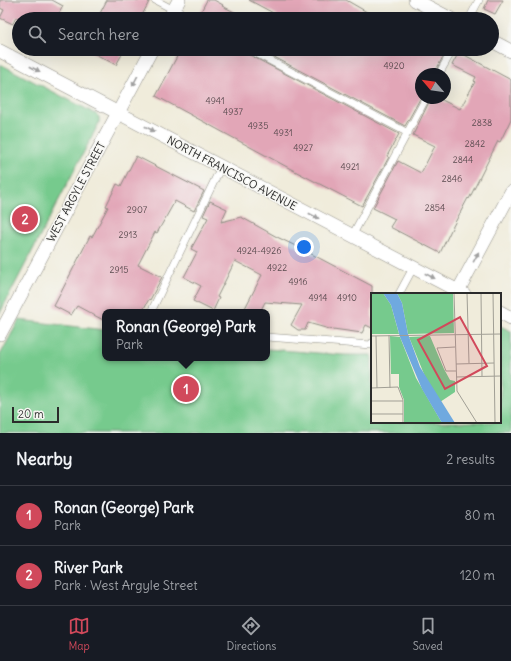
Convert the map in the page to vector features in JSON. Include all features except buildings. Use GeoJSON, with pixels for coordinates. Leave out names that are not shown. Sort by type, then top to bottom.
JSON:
{"type":"FeatureCollection","features":[{"type":"Feature","properties":{"kind":"street"},"geometry":{"type":"LineString","coordinates":[[415,0],[438,12]]}},
{"type":"Feature","properties":{"kind":"street"},"geometry":{"type":"LineString","coordinates":[[499,45],[511,51]]}},
{"type":"Feature","properties":{"kind":"street","name":"NORTH FRANCISCO AVENUE"},"geometry":{"type":"LineString","coordinates":[[0,51],[461,292]]}},
{"type":"Feature","properties":{"kind":"street","name":"WEST ARGYLE STREET"},"geometry":{"type":"LineString","coordinates":[[0,334],[148,56]]}},
{"type":"Feature","properties":{"kind":"street"},"geometry":{"type":"LineString","coordinates":[[461,292],[511,192]]}},
{"type":"Feature","properties":{"kind":"street"},"geometry":{"type":"LineString","coordinates":[[501,313],[511,318]]}},
{"type":"Feature","properties":{"kind":"lane"},"geometry":{"type":"LineString","coordinates":[[155,0],[174,10]]}},
{"type":"Feature","properties":{"kind":"lane"},"geometry":{"type":"LineString","coordinates":[[473,12],[479,0]]}},
{"type":"Feature","properties":{"kind":"lane"},"geometry":{"type":"LineString","coordinates":[[261,56],[408,133]]}},
{"type":"Feature","properties":{"kind":"lane"},"geometry":{"type":"LineString","coordinates":[[442,68],[448,56]]}},
{"type":"Feature","properties":{"kind":"lane"},"geometry":{"type":"LineString","coordinates":[[352,236],[423,104]]}},
{"type":"Feature","properties":{"kind":"lane"},"geometry":{"type":"LineString","coordinates":[[152,309],[221,167]]}},
{"type":"Feature","properties":{"kind":"lane"},"geometry":{"type":"LineString","coordinates":[[400,293],[413,268]]}},
{"type":"Feature","properties":{"kind":"lane"},"geometry":{"type":"LineString","coordinates":[[270,337],[371,345]]}},
{"type":"Feature","properties":{"kind":"green space"},"geometry":{"type":"Polygon","coordinates":[[[0,64],[96,114],[99,117],[99,123],[0,313],[0,64]]]}},
{"type":"Feature","properties":{"kind":"green space"},"geometry":{"type":"Polygon","coordinates":[[[19,320],[102,330],[102,361],[270,361],[270,349],[344,355],[371,355],[371,423],[501,423],[501,326],[511,331],[511,433],[0,433],[0,355],[19,320]]]}},
{"type":"Feature","properties":{"kind":"place","name":"River Park"},"geometry":{"type":"Point","coordinates":[25,219]}},
{"type":"Feature","properties":{"kind":"place","name":"Ronan (George) Park"},"geometry":{"type":"Point","coordinates":[186,389]}}]}
